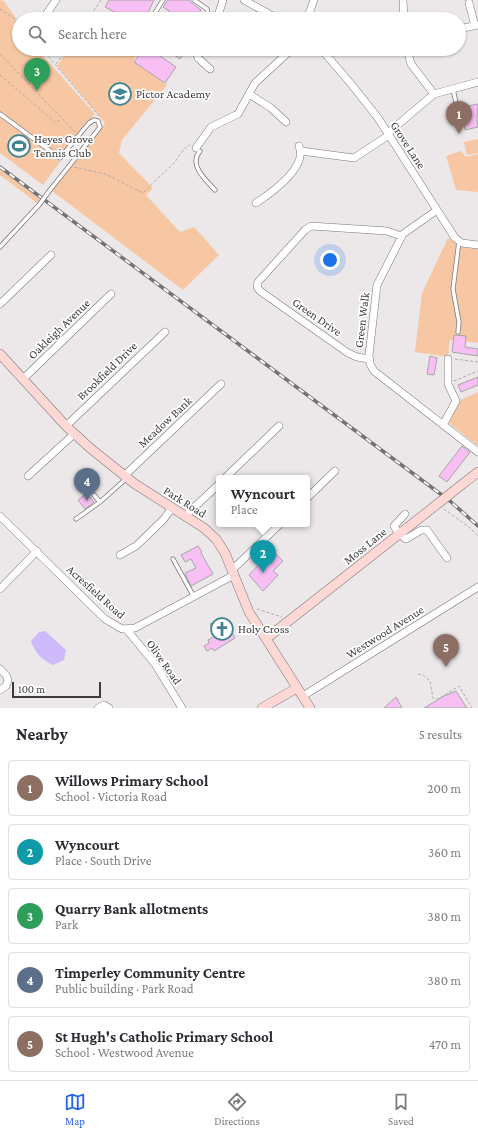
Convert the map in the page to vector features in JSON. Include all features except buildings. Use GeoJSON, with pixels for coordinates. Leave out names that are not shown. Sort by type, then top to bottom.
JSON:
{"type":"FeatureCollection","features":[{"type":"Feature","properties":{"kind":"main road","name":"Park Road"},"geometry":{"type":"LineString","coordinates":[[0,354],[74,434],[125,477],[204,528],[216,539],[225,554],[249,612],[267,638],[310,708]]}},
{"type":"Feature","properties":{"kind":"main road","name":"Moss Lane"},"geometry":{"type":"LineString","coordinates":[[267,638],[478,472]]}},
{"type":"Feature","properties":{"kind":"main road"},"geometry":{"type":"LineString","coordinates":[[262,708],[298,688]]}},
{"type":"Feature","properties":{"kind":"street"},"geometry":{"type":"LineString","coordinates":[[48,12],[56,0]]}},
{"type":"Feature","properties":{"kind":"street"},"geometry":{"type":"LineString","coordinates":[[219,12],[223,0]]}},
{"type":"Feature","properties":{"kind":"street"},"geometry":{"type":"LineString","coordinates":[[244,0],[265,12]]}},
{"type":"Feature","properties":{"kind":"street"},"geometry":{"type":"LineString","coordinates":[[310,12],[314,0]]}},
{"type":"Feature","properties":{"kind":"street"},"geometry":{"type":"LineString","coordinates":[[403,0],[404,12]]}},
{"type":"Feature","properties":{"kind":"street"},"geometry":{"type":"LineString","coordinates":[[466,27],[476,25],[469,3]]}},
{"type":"Feature","properties":{"kind":"street"},"geometry":{"type":"LineString","coordinates":[[198,56],[208,65]]}},
{"type":"Feature","properties":{"kind":"street"},"geometry":{"type":"LineString","coordinates":[[196,148],[211,127],[238,114],[257,80],[284,56]]}},
{"type":"Feature","properties":{"kind":"street","name":"Grove Lane"},"geometry":{"type":"LineString","coordinates":[[327,56],[368,104],[459,242]]}},
{"type":"Feature","properties":{"kind":"street"},"geometry":{"type":"LineString","coordinates":[[409,56],[412,64],[434,94]]}},
{"type":"Feature","properties":{"kind":"street"},"geometry":{"type":"LineString","coordinates":[[256,203],[272,192],[287,178],[298,161],[300,149],[354,158],[388,134],[434,94],[478,82]]}},
{"type":"Feature","properties":{"kind":"street"},"geometry":{"type":"LineString","coordinates":[[249,94],[271,108],[282,121]]}},
{"type":"Feature","properties":{"kind":"street","name":"Green Walk"},"geometry":{"type":"LineString","coordinates":[[437,210],[405,231],[377,287],[369,359],[374,371],[478,452]]}},
{"type":"Feature","properties":{"kind":"street","name":"Green Drive"},"geometry":{"type":"LineString","coordinates":[[369,359],[357,357],[348,353],[253,285],[310,224],[387,231],[402,236]]}},
{"type":"Feature","properties":{"kind":"street"},"geometry":{"type":"LineString","coordinates":[[459,242],[478,245]]}},
{"type":"Feature","properties":{"kind":"street"},"geometry":{"type":"LineString","coordinates":[[0,304],[51,255]]}},
{"type":"Feature","properties":{"kind":"street","name":"Oakleigh Avenue"},"geometry":{"type":"LineString","coordinates":[[23,379],[111,294]]}},
{"type":"Feature","properties":{"kind":"street","name":"Brookfield Drive"},"geometry":{"type":"LineString","coordinates":[[66,426],[165,332]]}},
{"type":"Feature","properties":{"kind":"street"},"geometry":{"type":"LineString","coordinates":[[443,425],[456,400],[448,384],[448,360]]}},
{"type":"Feature","properties":{"kind":"street","name":"Meadow Bank"},"geometry":{"type":"LineString","coordinates":[[125,477],[222,384]]}},
{"type":"Feature","properties":{"kind":"street"},"geometry":{"type":"LineString","coordinates":[[228,475],[279,426]]}},
{"type":"Feature","properties":{"kind":"street"},"geometry":{"type":"LineString","coordinates":[[28,476],[74,434]]}},
{"type":"Feature","properties":{"kind":"street"},"geometry":{"type":"LineString","coordinates":[[310,495],[335,471]]}},
{"type":"Feature","properties":{"kind":"street"},"geometry":{"type":"LineString","coordinates":[[185,516],[216,487]]}},
{"type":"Feature","properties":{"kind":"street"},"geometry":{"type":"LineString","coordinates":[[120,552],[136,546],[163,520],[172,508]]}},
{"type":"Feature","properties":{"kind":"street"},"geometry":{"type":"LineString","coordinates":[[405,514],[394,526],[399,534],[406,539],[421,530],[427,530],[447,558]]}},
{"type":"Feature","properties":{"kind":"street","name":"Acresfield Road"},"geometry":{"type":"LineString","coordinates":[[0,516],[100,614],[118,628],[127,630],[135,628],[194,597],[233,572],[277,527]]}},
{"type":"Feature","properties":{"kind":"street"},"geometry":{"type":"LineString","coordinates":[[0,589],[37,552]]}},
{"type":"Feature","properties":{"kind":"street","name":"Westwood Avenue"},"geometry":{"type":"LineString","coordinates":[[303,696],[478,587]]}},
{"type":"Feature","properties":{"kind":"street","name":"Olive Road"},"geometry":{"type":"LineString","coordinates":[[127,630],[155,664],[182,708]]}},
{"type":"Feature","properties":{"kind":"street"},"geometry":{"type":"LineString","coordinates":[[0,669],[6,675],[8,680],[6,686],[0,690]]}},
{"type":"Feature","properties":{"kind":"street"},"geometry":{"type":"LineString","coordinates":[[98,708],[104,705],[109,708]]}},
{"type":"Feature","properties":{"kind":"lane"},"geometry":{"type":"LineString","coordinates":[[156,12],[163,0]]}},
{"type":"Feature","properties":{"kind":"lane"},"geometry":{"type":"LineString","coordinates":[[194,0],[207,9],[208,12]]}},
{"type":"Feature","properties":{"kind":"lane"},"geometry":{"type":"LineString","coordinates":[[453,88],[460,121]]}},
{"type":"Feature","properties":{"kind":"lane"},"geometry":{"type":"LineString","coordinates":[[0,114],[60,158],[89,123],[94,120],[98,121],[100,127],[39,205],[0,247]]}},
{"type":"Feature","properties":{"kind":"lane"},"geometry":{"type":"LineString","coordinates":[[196,148],[198,170],[215,190]]}},
{"type":"Feature","properties":{"kind":"lane"},"geometry":{"type":"LineString","coordinates":[[458,332],[459,322],[453,289],[459,242]]}},
{"type":"Feature","properties":{"kind":"lane"},"geometry":{"type":"LineString","coordinates":[[76,519],[100,502],[125,477]]}},
{"type":"Feature","properties":{"kind":"lane"},"geometry":{"type":"LineString","coordinates":[[94,495],[100,502]]}},
{"type":"Feature","properties":{"kind":"lane"},"geometry":{"type":"LineString","coordinates":[[173,559],[194,597]]}},
{"type":"Feature","properties":{"kind":"path"},"geometry":{"type":"LineString","coordinates":[[93,12],[101,0]]}},
{"type":"Feature","properties":{"kind":"path"},"geometry":{"type":"LineString","coordinates":[[0,9],[12,17]]}},
{"type":"Feature","properties":{"kind":"path"},"geometry":{"type":"LineString","coordinates":[[0,54],[79,136]]}},
{"type":"Feature","properties":{"kind":"path"},"geometry":{"type":"LineString","coordinates":[[48,56],[99,116],[100,119],[98,121]]}},
{"type":"Feature","properties":{"kind":"path"},"geometry":{"type":"LineString","coordinates":[[56,65],[62,56]]}},
{"type":"Feature","properties":{"kind":"path"},"geometry":{"type":"LineString","coordinates":[[0,75],[56,123],[61,118]]}},
{"type":"Feature","properties":{"kind":"path"},"geometry":{"type":"LineString","coordinates":[[68,166],[105,174],[144,193],[156,178],[172,165],[186,146],[196,148]]}},
{"type":"Feature","properties":{"kind":"path"},"geometry":{"type":"LineString","coordinates":[[448,360],[448,358],[478,362]]}},
{"type":"Feature","properties":{"kind":"path"},"geometry":{"type":"LineString","coordinates":[[448,384],[478,371]]}},
{"type":"Feature","properties":{"kind":"path"},"geometry":{"type":"LineString","coordinates":[[438,503],[469,527],[478,536]]}},
{"type":"Feature","properties":{"kind":"path"},"geometry":{"type":"LineString","coordinates":[[249,612],[257,609],[264,610],[290,621]]}},
{"type":"Feature","properties":{"kind":"path"},"geometry":{"type":"LineString","coordinates":[[418,674],[423,675],[430,681],[433,698],[438,699],[459,686],[472,708]]}},
{"type":"Feature","properties":{"kind":"shaded area"},"geometry":{"type":"Polygon","coordinates":[[[0,0],[4,1],[12,13],[12,56],[43,56],[95,114],[60,155],[20,126],[17,129],[60,162],[43,185],[0,153],[0,0]]]}},
{"type":"Feature","properties":{"kind":"shaded area"},"geometry":{"type":"Polygon","coordinates":[[[63,56],[136,56],[133,61],[167,85],[122,140],[119,153],[153,188],[146,195],[180,232],[194,227],[219,255],[183,290],[52,191],[105,123],[57,66],[63,56]]]}},
{"type":"Feature","properties":{"kind":"shaded area"},"geometry":{"type":"Polygon","coordinates":[[[478,139],[478,153],[467,155],[464,142],[478,139]]]}},
{"type":"Feature","properties":{"kind":"shaded area"},"geometry":{"type":"Polygon","coordinates":[[[461,151],[466,157],[478,154],[478,192],[456,190],[446,156],[461,151]]]}},
{"type":"Feature","properties":{"kind":"shaded area"},"geometry":{"type":"Polygon","coordinates":[[[0,169],[40,199],[37,203],[0,175],[0,169]]]}},
{"type":"Feature","properties":{"kind":"shaded area"},"geometry":{"type":"Polygon","coordinates":[[[448,238],[461,247],[478,249],[478,343],[450,340],[448,357],[415,352],[422,293],[448,238]]]}},
{"type":"Feature","properties":{"kind":"shaded area"},"geometry":{"type":"Polygon","coordinates":[[[478,392],[478,446],[449,423],[458,401],[478,392]]]}},
{"type":"Feature","properties":{"kind":"shaded area"},"geometry":{"type":"Polygon","coordinates":[[[45,631],[66,650],[64,660],[53,665],[39,656],[31,641],[39,632],[45,631]]]}},
{"type":"Feature","properties":{"kind":"railway"},"geometry":{"type":"LineString","coordinates":[[0,167],[450,501],[478,526]]}},
{"type":"Feature","properties":{"kind":"place","name":"Quarry Bank allotments"},"geometry":{"type":"Point","coordinates":[37,91]}},
{"type":"Feature","properties":{"kind":"place","name":"Pictor Academy"},"geometry":{"type":"Point","coordinates":[120,94]}},
{"type":"Feature","properties":{"kind":"place","name":"Willows Primary School"},"geometry":{"type":"Point","coordinates":[459,134]}},
{"type":"Feature","properties":{"kind":"place","name":"Heyes Grove Tennis Club"},"geometry":{"type":"Point","coordinates":[19,146]}},
{"type":"Feature","properties":{"kind":"place","name":"Timperley Community Centre"},"geometry":{"type":"Point","coordinates":[87,501]}},
{"type":"Feature","properties":{"kind":"place","name":"Wyncourt"},"geometry":{"type":"Point","coordinates":[263,573]}},
{"type":"Feature","properties":{"kind":"place","name":"Holy Cross"},"geometry":{"type":"Point","coordinates":[222,629]}},
{"type":"Feature","properties":{"kind":"place","name":"St Hugh's Catholic Primary School"},"geometry":{"type":"Point","coordinates":[446,667]}}]}
